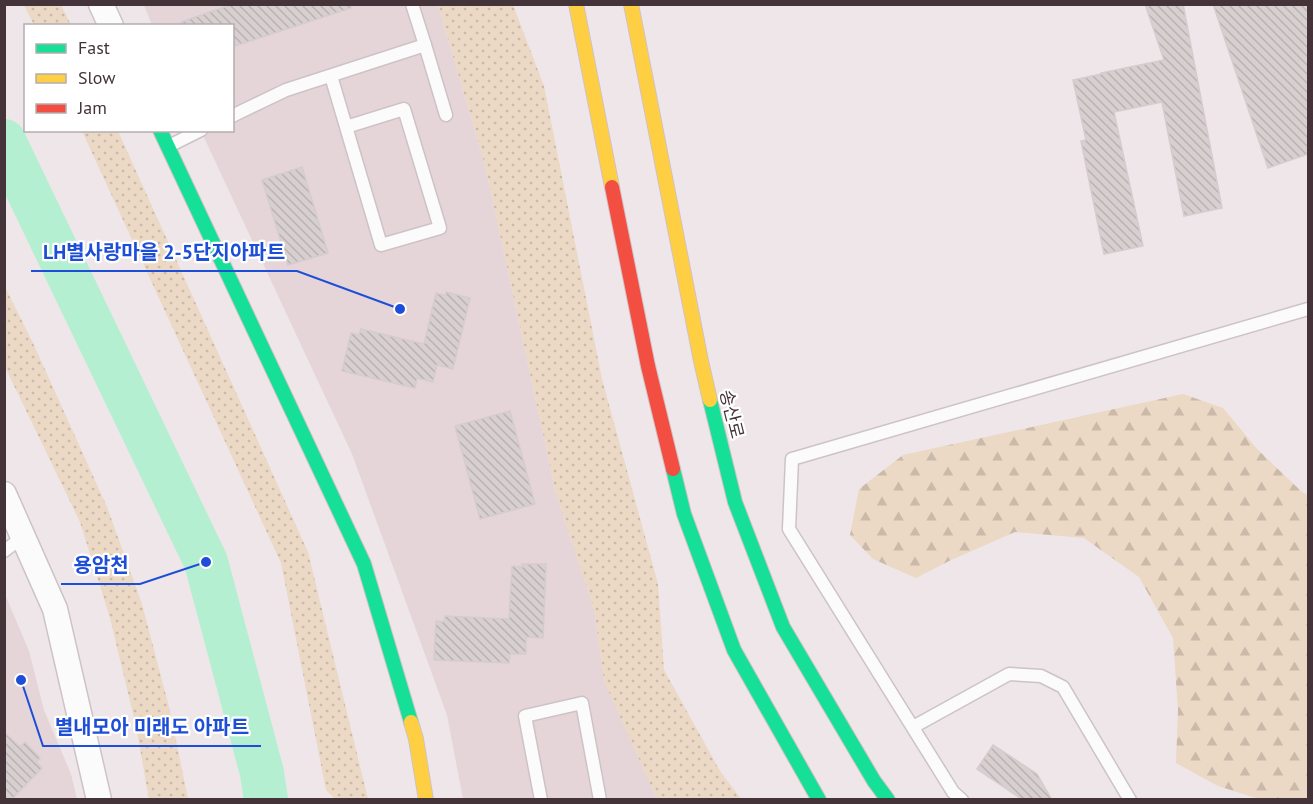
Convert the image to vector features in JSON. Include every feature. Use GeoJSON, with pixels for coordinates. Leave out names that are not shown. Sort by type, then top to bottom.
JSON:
{"type":"FeatureCollection","features":[{"type":"Feature","properties":{"kind":"street"},"geometry":{"type":"LineString","coordinates":[[101,4],[110,24]]}},
{"type":"Feature","properties":{"kind":"street"},"geometry":{"type":"LineString","coordinates":[[569,4],[587,57]]}},
{"type":"Feature","properties":{"kind":"street"},"geometry":{"type":"LineString","coordinates":[[576,4],[648,366],[684,514],[734,650],[819,800]]}},
{"type":"Feature","properties":{"kind":"street","name":"송산로"},"geometry":{"type":"LineString","coordinates":[[631,4],[701,361],[735,502],[783,627],[874,781],[888,800]]}},
{"type":"Feature","properties":{"kind":"street"},"geometry":{"type":"LineString","coordinates":[[161,132],[364,564],[416,739],[426,800]]}},
{"type":"Feature","properties":{"kind":"street"},"geometry":{"type":"LineString","coordinates":[[4,494],[14,544],[55,609],[99,800]]}},
{"type":"Feature","properties":{"kind":"lane"},"geometry":{"type":"LineString","coordinates":[[412,4],[446,115]]}},
{"type":"Feature","properties":{"kind":"lane"},"geometry":{"type":"LineString","coordinates":[[234,115],[286,90],[425,45]]}},
{"type":"Feature","properties":{"kind":"lane"},"geometry":{"type":"LineString","coordinates":[[331,76],[346,127],[381,245],[440,228],[404,109],[346,127]]}},
{"type":"Feature","properties":{"kind":"lane"},"geometry":{"type":"LineString","coordinates":[[168,146],[197,132]]}},
{"type":"Feature","properties":{"kind":"lane"},"geometry":{"type":"LineString","coordinates":[[962,800],[952,792],[789,529],[792,459],[1308,309]]}},
{"type":"Feature","properties":{"kind":"lane"},"geometry":{"type":"LineString","coordinates":[[913,727],[1009,674],[1041,676],[1063,687],[1130,800]]}},
{"type":"Feature","properties":{"kind":"lane"},"geometry":{"type":"LineString","coordinates":[[541,800],[525,716],[582,703],[600,800]]}},
{"type":"Feature","properties":{"kind":"shaded area"},"geometry":{"type":"Polygon","coordinates":[[[144,5],[438,5],[485,165],[556,494],[594,609],[604,680],[657,799],[463,799],[447,715],[352,454],[201,132],[234,132],[234,24],[152,24],[144,5]]]}},
{"type":"Feature","properties":{"kind":"shaded area"},"geometry":{"type":"Polygon","coordinates":[[[4,592],[29,651],[44,710],[71,774],[77,799],[5,799],[4,592]]]}},
{"type":"Feature","properties":{"kind":"green space"},"geometry":{"type":"Polygon","coordinates":[[[24,5],[61,5],[70,24],[34,24],[24,5]]]}},
{"type":"Feature","properties":{"kind":"green space"},"geometry":{"type":"Polygon","coordinates":[[[438,5],[513,5],[544,86],[602,379],[658,584],[664,670],[720,771],[741,799],[657,799],[604,681],[594,609],[556,494],[485,165],[438,5]]]}},
{"type":"Feature","properties":{"kind":"green space"},"geometry":{"type":"Polygon","coordinates":[[[82,132],[118,132],[308,552],[368,799],[335,799],[326,790],[281,563],[82,132]]]}},
{"type":"Feature","properties":{"kind":"green space"},"geometry":{"type":"Polygon","coordinates":[[[5,287],[33,343],[107,507],[142,604],[170,711],[188,799],[149,799],[136,726],[110,618],[80,522],[5,367],[5,287]]]}},
{"type":"Feature","properties":{"kind":"green space"},"geometry":{"type":"Polygon","coordinates":[[[1183,394],[1223,408],[1257,449],[1308,495],[1308,799],[1259,799],[1218,786],[1176,763],[1178,710],[1173,638],[1139,577],[1084,538],[1015,532],[916,578],[873,559],[850,535],[859,489],[903,455],[1183,394]]]}},
{"type":"Feature","properties":{"kind":"building"},"geometry":{"type":"Polygon","coordinates":[[[233,4],[351,4],[351,8],[234,46],[234,24],[181,24],[181,22],[233,4]]]}},
{"type":"Feature","properties":{"kind":"building"},"geometry":{"type":"Polygon","coordinates":[[[1145,4],[1183,4],[1222,208],[1184,216],[1162,102],[1114,112],[1143,246],[1104,254],[1081,141],[1086,140],[1073,80],[1164,60],[1145,4]]]}},
{"type":"Feature","properties":{"kind":"building"},"geometry":{"type":"Polygon","coordinates":[[[1213,4],[1308,4],[1308,154],[1268,168],[1213,4]]]}},
{"type":"Feature","properties":{"kind":"building"},"geometry":{"type":"Polygon","coordinates":[[[302,167],[328,253],[288,265],[262,180],[302,167]]]}},
{"type":"Feature","properties":{"kind":"building"},"geometry":{"type":"Polygon","coordinates":[[[446,292],[470,298],[453,369],[437,365],[433,382],[417,378],[415,388],[342,371],[351,333],[359,335],[361,329],[424,344],[436,293],[446,296],[446,292]]]}},
{"type":"Feature","properties":{"kind":"building"},"geometry":{"type":"Polygon","coordinates":[[[510,411],[535,504],[480,519],[455,426],[510,411]]]}},
{"type":"Feature","properties":{"kind":"building"},"geometry":{"type":"Polygon","coordinates":[[[522,564],[546,564],[543,638],[526,637],[526,654],[510,654],[509,663],[434,660],[436,621],[444,622],[445,616],[509,619],[512,566],[522,567],[522,564]]]}},
{"type":"Feature","properties":{"kind":"building"},"geometry":{"type":"Polygon","coordinates":[[[4,732],[20,747],[25,742],[40,758],[36,762],[42,768],[11,800],[4,800],[4,732]]]}},
{"type":"Feature","properties":{"kind":"building"},"geometry":{"type":"Polygon","coordinates":[[[993,745],[1037,774],[1052,800],[1023,800],[977,769],[993,745]]]}},
{"type":"Feature","properties":{"kind":"waterway"},"geometry":{"type":"LineString","coordinates":[[4,141],[206,562],[262,773],[266,800]]}},
{"type":"Feature","properties":{"kind":"traffic: fast"},"geometry":{"type":"LineString","coordinates":[[161,132],[364,564],[411,722]]}},
{"type":"Feature","properties":{"kind":"traffic: fast"},"geometry":{"type":"LineString","coordinates":[[710,400],[735,502],[783,627],[874,781],[888,800]]}},
{"type":"Feature","properties":{"kind":"traffic: fast"},"geometry":{"type":"LineString","coordinates":[[673,469],[684,514],[734,650],[819,800]]}},
{"type":"Feature","properties":{"kind":"traffic: slow"},"geometry":{"type":"LineString","coordinates":[[576,4],[612,187]]}},
{"type":"Feature","properties":{"kind":"traffic: slow"},"geometry":{"type":"LineString","coordinates":[[631,4],[710,400]]}},
{"type":"Feature","properties":{"kind":"traffic: slow"},"geometry":{"type":"LineString","coordinates":[[411,722],[426,800]]}},
{"type":"Feature","properties":{"kind":"traffic: jam"},"geometry":{"type":"LineString","coordinates":[[612,187],[648,366],[673,469]]}},
{"type":"Feature","properties":{"kind":"place","name":"LH별사랑마을 2-5단지아파트"},"geometry":{"type":"Point","coordinates":[400,309]}},
{"type":"Feature","properties":{"kind":"place","name":"용암천"},"geometry":{"type":"Point","coordinates":[206,562]}},
{"type":"Feature","properties":{"kind":"place","name":"별내모아 미래도 아파트"},"geometry":{"type":"Point","coordinates":[21,680]}}]}
